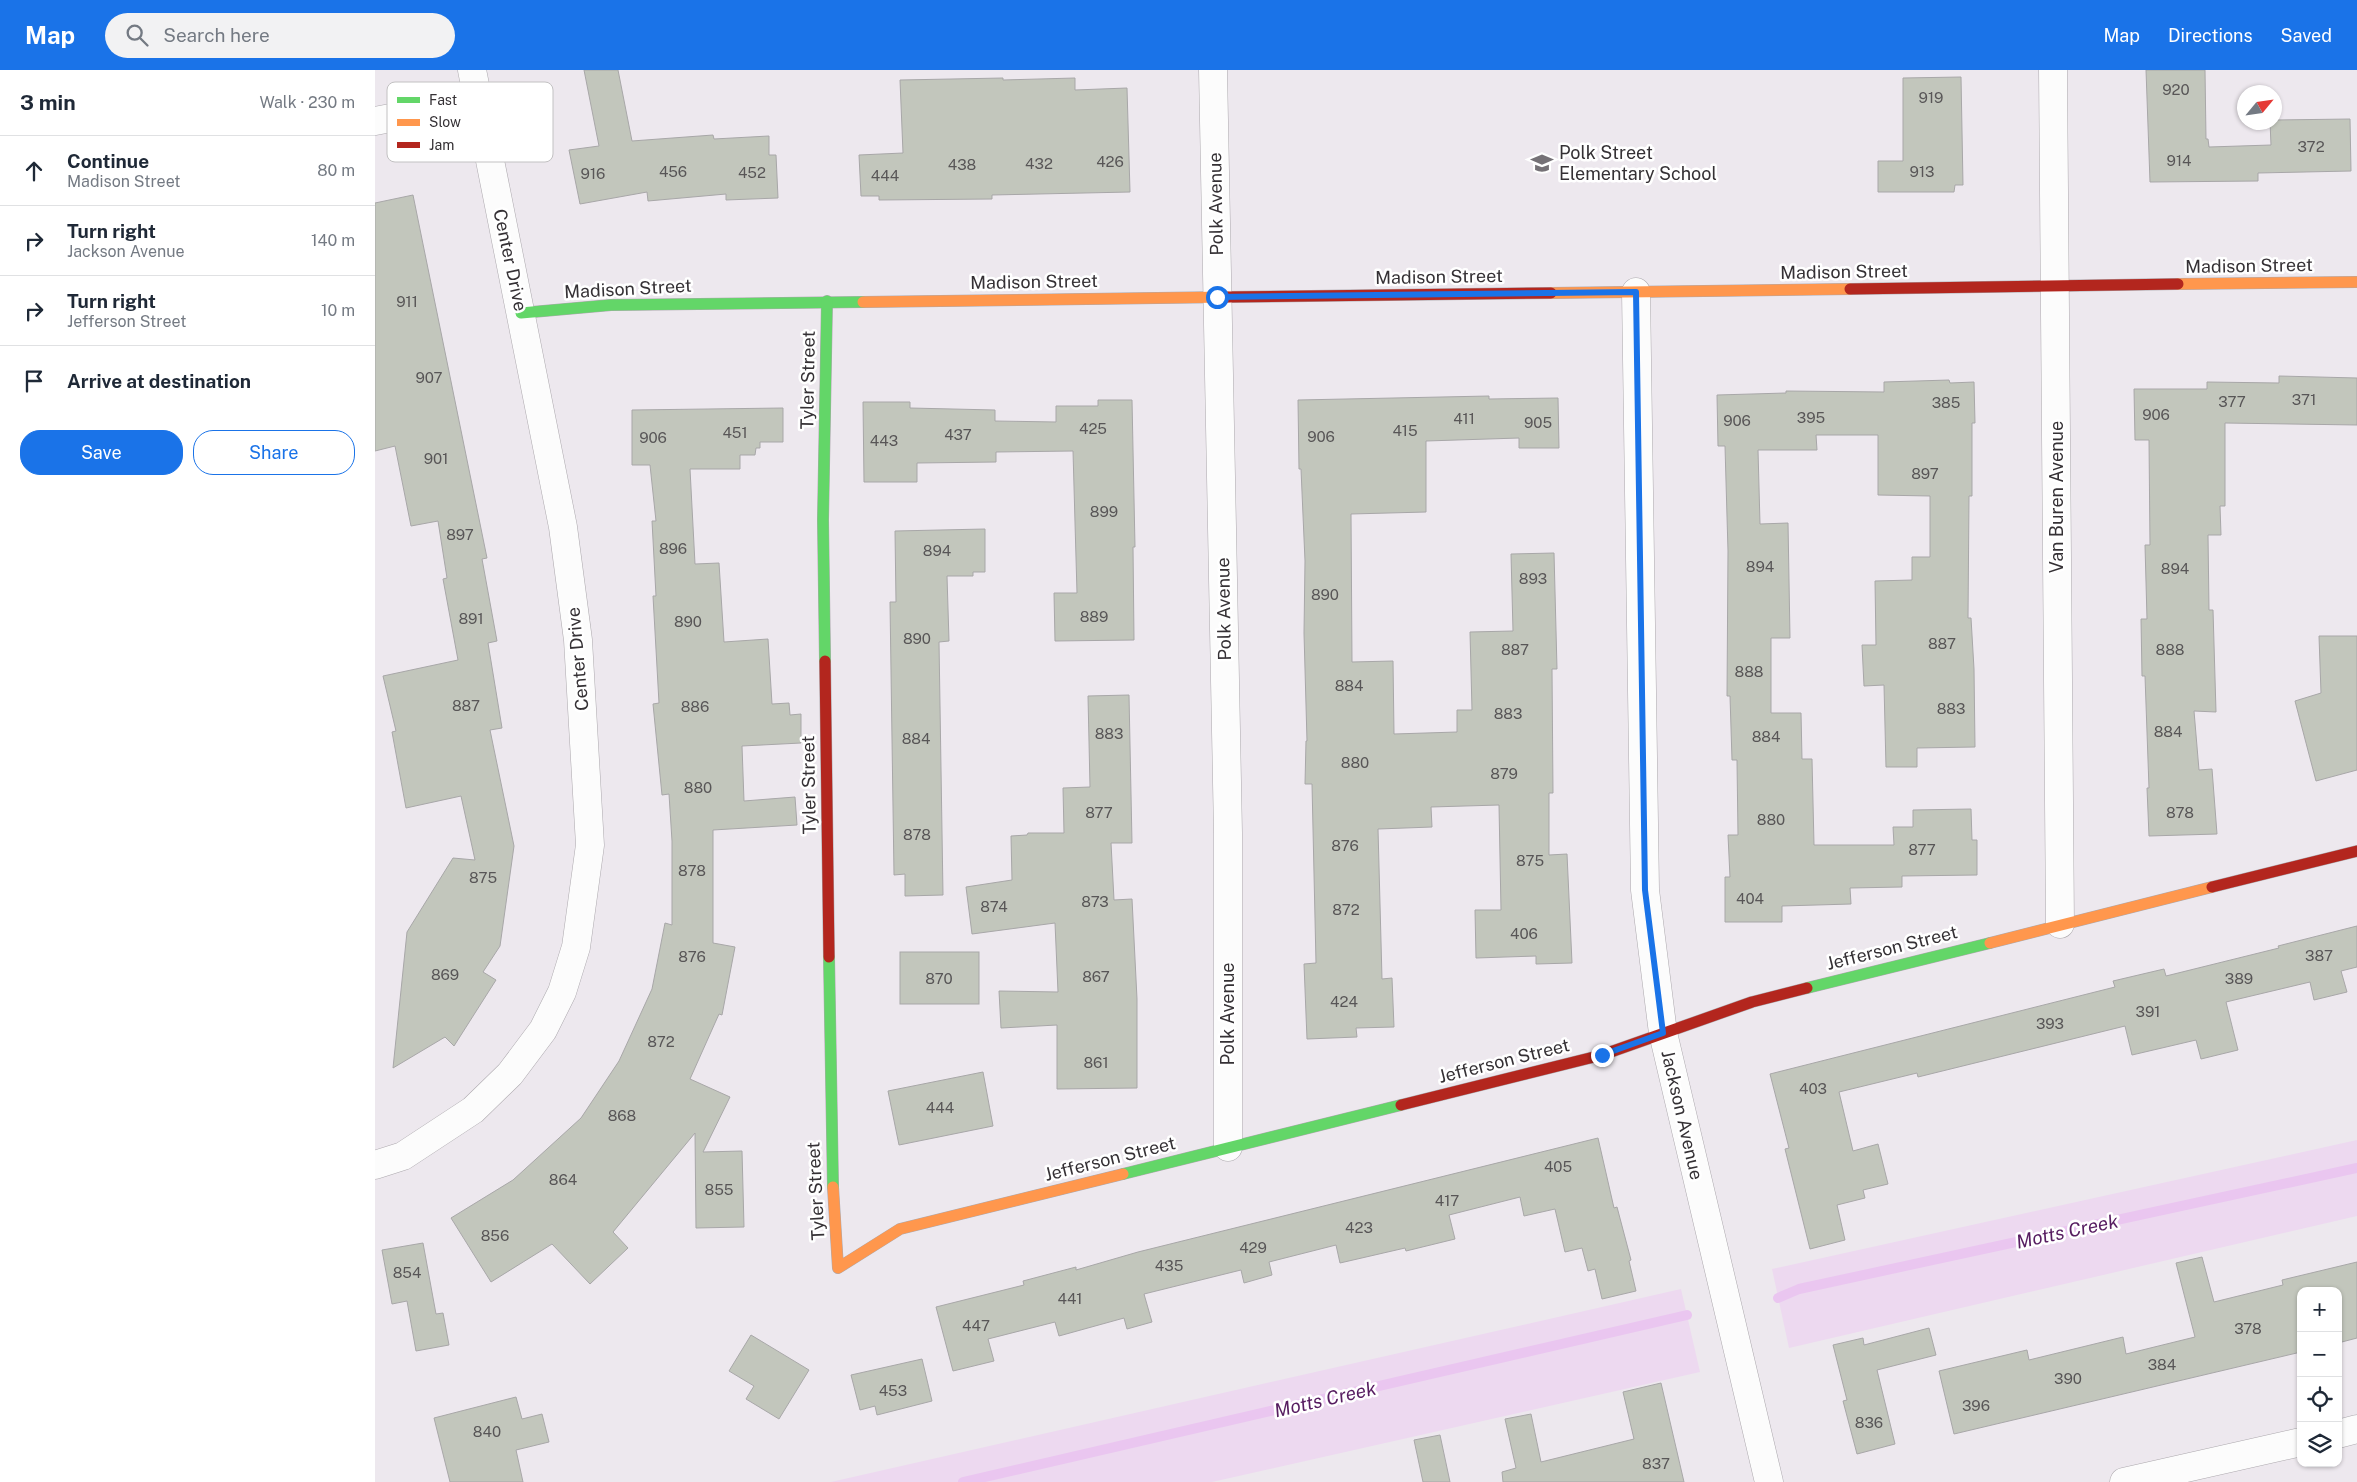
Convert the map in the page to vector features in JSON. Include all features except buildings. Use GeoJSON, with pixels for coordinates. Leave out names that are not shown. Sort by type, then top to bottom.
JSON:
{"type":"FeatureCollection","features":[{"type":"Feature","properties":{"kind":"street","name":"Polk Avenue"},"geometry":{"type":"LineString","coordinates":[[1213,70],[1229,833],[1228,1147]]}},
{"type":"Feature","properties":{"kind":"street","name":"Van Buren Avenue"},"geometry":{"type":"LineString","coordinates":[[2053,70],[2060,924]]}},
{"type":"Feature","properties":{"kind":"street","name":"Center Drive"},"geometry":{"type":"LineString","coordinates":[[375,1165],[403,1156],[473,1110],[510,1074],[543,1030],[562,992],[576,947],[590,844],[578,640],[563,527],[490,162]]}},
{"type":"Feature","properties":{"kind":"street","name":"Madison Street"},"geometry":{"type":"LineString","coordinates":[[521,313],[611,305],[827,301],[2357,282]]}},
{"type":"Feature","properties":{"kind":"street","name":"Jackson Avenue"},"geometry":{"type":"LineString","coordinates":[[1636,292],[1645,890],[1663,1033],[1769,1482]]}},
{"type":"Feature","properties":{"kind":"street","name":"Tyler Street"},"geometry":{"type":"LineString","coordinates":[[827,301],[824,559],[831,1143],[838,1268]]}},
{"type":"Feature","properties":{"kind":"street","name":"Jefferson Street"},"geometry":{"type":"LineString","coordinates":[[838,1268],[900,1229],[1602,1055],[1753,1002],[2357,851]]}},
{"type":"Feature","properties":{"kind":"street"},"geometry":{"type":"LineString","coordinates":[[2342,1433],[2357,1429]]}},
{"type":"Feature","properties":{"kind":"street"},"geometry":{"type":"LineString","coordinates":[[2128,1482],[2297,1443]]}},
{"type":"Feature","properties":{"kind":"shaded area"},"geometry":{"type":"Polygon","coordinates":[[[2357,1140],[2357,1216],[1789,1348],[1772,1269],[2357,1140]]]}},
{"type":"Feature","properties":{"kind":"shaded area"},"geometry":{"type":"Polygon","coordinates":[[[1681,1289],[1700,1372],[1212,1482],[831,1482],[1681,1289]]]}},
{"type":"Feature","properties":{"kind":"waterway","name":"Motts Creek"},"geometry":{"type":"LineString","coordinates":[[1778,1298],[1799,1289],[2357,1168]]}},
{"type":"Feature","properties":{"kind":"waterway","name":"Motts Creek"},"geometry":{"type":"LineString","coordinates":[[963,1482],[1687,1315]]}},
{"type":"Feature","properties":{"kind":"traffic: fast"},"geometry":{"type":"LineString","coordinates":[[825,661],[823,520],[827,301]]}},
{"type":"Feature","properties":{"kind":"traffic: fast"},"geometry":{"type":"LineString","coordinates":[[521,313],[611,305],[863,302]]}},
{"type":"Feature","properties":{"kind":"traffic: fast"},"geometry":{"type":"LineString","coordinates":[[1807,988],[1990,943]]}},
{"type":"Feature","properties":{"kind":"traffic: fast"},"geometry":{"type":"LineString","coordinates":[[829,957],[833,1187]]}},
{"type":"Feature","properties":{"kind":"traffic: fast"},"geometry":{"type":"LineString","coordinates":[[1123,1174],[1401,1105]]}},
{"type":"Feature","properties":{"kind":"traffic: slow"},"geometry":{"type":"LineString","coordinates":[[2178,284],[2357,282]]}},
{"type":"Feature","properties":{"kind":"traffic: slow"},"geometry":{"type":"LineString","coordinates":[[1551,293],[1850,289]]}},
{"type":"Feature","properties":{"kind":"traffic: slow"},"geometry":{"type":"LineString","coordinates":[[863,302],[1228,297]]}},
{"type":"Feature","properties":{"kind":"traffic: slow"},"geometry":{"type":"LineString","coordinates":[[1990,943],[2212,887]]}},
{"type":"Feature","properties":{"kind":"traffic: slow"},"geometry":{"type":"LineString","coordinates":[[833,1187],[838,1268],[900,1229],[1123,1174]]}},
{"type":"Feature","properties":{"kind":"traffic: jam"},"geometry":{"type":"LineString","coordinates":[[1850,289],[2178,284]]}},
{"type":"Feature","properties":{"kind":"traffic: jam"},"geometry":{"type":"LineString","coordinates":[[1228,297],[1551,293]]}},
{"type":"Feature","properties":{"kind":"traffic: jam"},"geometry":{"type":"LineString","coordinates":[[825,661],[829,957]]}},
{"type":"Feature","properties":{"kind":"traffic: jam"},"geometry":{"type":"LineString","coordinates":[[2212,887],[2357,851]]}},
{"type":"Feature","properties":{"kind":"traffic: jam"},"geometry":{"type":"LineString","coordinates":[[1401,1105],[1602,1055],[1752,1002],[1807,988]]}},
{"type":"Feature","properties":{"kind":"place","name":"Polk Street Elementary School"},"geometry":{"type":"Point","coordinates":[1542,163]}},
{"type":"Feature","properties":{"kind":"route"},"geometry":{"type":"LineString","coordinates":[[1217,297],[1636,292],[1645,890],[1663,1033],[1602,1055]]}}]}
